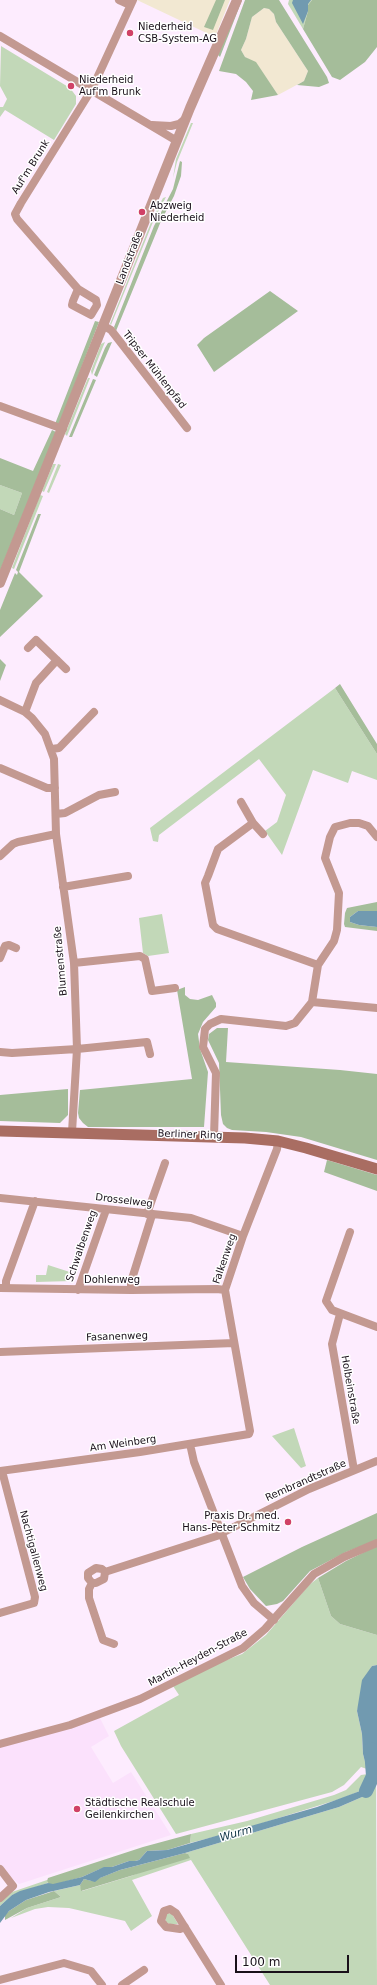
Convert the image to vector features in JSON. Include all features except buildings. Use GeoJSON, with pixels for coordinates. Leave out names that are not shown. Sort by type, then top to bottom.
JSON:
{"type":"FeatureCollection","features":[{"type":"Feature","properties":{"kind":"main road","name":"Berliner Ring"},"geometry":{"type":"LineString","coordinates":[[0,1131],[214,1136],[278,1141],[334,1155],[377,1169]]}},
{"type":"Feature","properties":{"kind":"street"},"geometry":{"type":"LineString","coordinates":[[92,89],[131,3],[119,0]]}},
{"type":"Feature","properties":{"kind":"street","name":"Landstraße"},"geometry":{"type":"LineString","coordinates":[[0,583],[63,429],[185,119],[236,0]]}},
{"type":"Feature","properties":{"kind":"street"},"geometry":{"type":"LineString","coordinates":[[0,36],[92,89],[177,141]]}},
{"type":"Feature","properties":{"kind":"street","name":"Auf'm Brunk"},"geometry":{"type":"LineString","coordinates":[[78,289],[17,219],[16,214],[20,203],[92,89]]}},
{"type":"Feature","properties":{"kind":"street"},"geometry":{"type":"LineString","coordinates":[[151,125],[171,126],[179,124],[185,119]]}},
{"type":"Feature","properties":{"kind":"street","name":"Tripser Mühlenpfad"},"geometry":{"type":"LineString","coordinates":[[104,326],[111,330],[187,428]]}},
{"type":"Feature","properties":{"kind":"street"},"geometry":{"type":"LineString","coordinates":[[0,406],[63,429]]}},
{"type":"Feature","properties":{"kind":"street"},"geometry":{"type":"LineString","coordinates":[[28,648],[36,640],[66,669]]}},
{"type":"Feature","properties":{"kind":"street"},"geometry":{"type":"LineString","coordinates":[[25,712],[36,684],[57,660]]}},
{"type":"Feature","properties":{"kind":"street","name":"Blumenstraße"},"geometry":{"type":"LineString","coordinates":[[0,700],[25,712],[45,734],[52,749],[54,759],[56,788],[56,834],[74,963],[77,1049],[72,1132]]}},
{"type":"Feature","properties":{"kind":"street"},"geometry":{"type":"LineString","coordinates":[[52,749],[59,748],[94,712]]}},
{"type":"Feature","properties":{"kind":"street"},"geometry":{"type":"LineString","coordinates":[[0,768],[47,788],[56,788]]}},
{"type":"Feature","properties":{"kind":"street"},"geometry":{"type":"LineString","coordinates":[[56,814],[65,813],[99,795],[115,792]]}},
{"type":"Feature","properties":{"kind":"street"},"geometry":{"type":"LineString","coordinates":[[241,802],[253,823],[263,834]]}},
{"type":"Feature","properties":{"kind":"street"},"geometry":{"type":"LineString","coordinates":[[214,1136],[216,1073],[203,1047],[205,1029],[210,1024],[221,1019],[291,1025],[296,1023],[312,1002],[318,965],[334,941],[337,930],[339,893],[325,858],[330,837],[335,827],[350,822],[368,826],[377,837]]}},
{"type":"Feature","properties":{"kind":"street"},"geometry":{"type":"LineString","coordinates":[[253,823],[218,849],[205,883],[213,925],[217,929],[318,965]]}},
{"type":"Feature","properties":{"kind":"street"},"geometry":{"type":"LineString","coordinates":[[0,856],[13,844],[33,838],[56,834]]}},
{"type":"Feature","properties":{"kind":"street"},"geometry":{"type":"LineString","coordinates":[[63,887],[128,876]]}},
{"type":"Feature","properties":{"kind":"street"},"geometry":{"type":"LineString","coordinates":[[0,958],[5,946],[9,945],[16,948]]}},
{"type":"Feature","properties":{"kind":"street"},"geometry":{"type":"LineString","coordinates":[[74,963],[140,956],[145,960],[152,991],[175,988]]}},
{"type":"Feature","properties":{"kind":"street"},"geometry":{"type":"LineString","coordinates":[[312,1002],[377,1008]]}},
{"type":"Feature","properties":{"kind":"street"},"geometry":{"type":"LineString","coordinates":[[0,1052],[12,1053],[77,1049],[148,1042],[150,1054]]}},
{"type":"Feature","properties":{"kind":"street","name":"Falkenweg"},"geometry":{"type":"LineString","coordinates":[[249,1434],[250,1431],[225,1290],[243,1236],[277,1149],[278,1141]]}},
{"type":"Feature","properties":{"kind":"street"},"geometry":{"type":"LineString","coordinates":[[131,1290],[131,1282],[165,1163]]}},
{"type":"Feature","properties":{"kind":"street","name":"Drosselweg"},"geometry":{"type":"LineString","coordinates":[[0,1198],[191,1218],[243,1236]]}},
{"type":"Feature","properties":{"kind":"street"},"geometry":{"type":"LineString","coordinates":[[3,1288],[35,1201]]}},
{"type":"Feature","properties":{"kind":"street","name":"Schwalbenweg"},"geometry":{"type":"LineString","coordinates":[[78,1290],[106,1210]]}},
{"type":"Feature","properties":{"kind":"street"},"geometry":{"type":"LineString","coordinates":[[350,1232],[326,1301],[332,1310],[340,1314],[377,1326]]}},
{"type":"Feature","properties":{"kind":"street","name":"Dohlenweg"},"geometry":{"type":"LineString","coordinates":[[3,1288],[78,1290],[225,1290]]}},
{"type":"Feature","properties":{"kind":"street","name":"Holbeinstraße"},"geometry":{"type":"LineString","coordinates":[[340,1314],[332,1344],[354,1470]]}},
{"type":"Feature","properties":{"kind":"street","name":"Fasanenweg"},"geometry":{"type":"LineString","coordinates":[[0,1352],[234,1343]]}},
{"type":"Feature","properties":{"kind":"street","name":"Am Weinberg"},"geometry":{"type":"LineString","coordinates":[[1,1471],[249,1434]]}},
{"type":"Feature","properties":{"kind":"street"},"geometry":{"type":"LineString","coordinates":[[190,1444],[194,1462],[246,1593],[274,1620]]}},
{"type":"Feature","properties":{"kind":"street","name":"Rembrandtstraße"},"geometry":{"type":"LineString","coordinates":[[106,1572],[222,1533],[309,1489],[377,1461]]}},
{"type":"Feature","properties":{"kind":"street","name":"Nachtigallenweg"},"geometry":{"type":"LineString","coordinates":[[0,1613],[34,1602],[35,1599],[1,1471]]}},
{"type":"Feature","properties":{"kind":"street","name":"Martin-Heyden-Straße"},"geometry":{"type":"LineString","coordinates":[[0,1744],[70,1725],[145,1697],[243,1648],[256,1638],[274,1620],[314,1574],[344,1557],[377,1543]]}},
{"type":"Feature","properties":{"kind":"street"},"geometry":{"type":"LineString","coordinates":[[92,1583],[88,1576],[91,1571],[100,1568],[106,1572],[104,1578],[96,1583],[92,1583],[88,1590],[103,1640],[114,1644]]}},
{"type":"Feature","properties":{"kind":"street"},"geometry":{"type":"LineString","coordinates":[[0,1869],[13,1886],[0,1898]]}},
{"type":"Feature","properties":{"kind":"street"},"geometry":{"type":"LineString","coordinates":[[184,1927],[221,1985]]}},
{"type":"Feature","properties":{"kind":"street"},"geometry":{"type":"LineString","coordinates":[[0,1980],[64,1963],[91,1971],[102,1985]]}},
{"type":"Feature","properties":{"kind":"street"},"geometry":{"type":"LineString","coordinates":[[122,1985],[144,1970]]}},
{"type":"Feature","properties":{"kind":"shaded area"},"geometry":{"type":"Polygon","coordinates":[[[137,0],[230,0],[215,37],[137,0]]]}},
{"type":"Feature","properties":{"kind":"shaded area"},"geometry":{"type":"Polygon","coordinates":[[[264,8],[269,9],[274,14],[276,22],[308,71],[304,81],[278,95],[256,63],[245,57],[241,50],[246,39],[252,17],[264,8]]]}},
{"type":"Feature","properties":{"kind":"shaded area","name":"Städtische Realschule Geilenkirchen"},"geometry":{"type":"Polygon","coordinates":[[[100,1718],[109,1736],[91,1747],[113,1783],[131,1772],[171,1835],[19,1884],[9,1876],[0,1864],[0,1747],[100,1718]]]}},
{"type":"Feature","properties":{"kind":"green space"},"geometry":{"type":"Polygon","coordinates":[[[216,0],[225,0],[213,30],[204,27],[216,0]]]}},
{"type":"Feature","properties":{"kind":"green space"},"geometry":{"type":"Polygon","coordinates":[[[240,0],[242,0],[220,57],[218,55],[240,0]]]}},
{"type":"Feature","properties":{"kind":"green space"},"geometry":{"type":"Polygon","coordinates":[[[245,0],[279,0],[327,77],[329,83],[319,87],[297,85],[304,81],[308,71],[276,22],[274,14],[269,9],[264,8],[252,17],[246,39],[241,50],[245,57],[256,62],[278,95],[251,100],[253,91],[246,82],[236,74],[219,71],[245,0]]]}},
{"type":"Feature","properties":{"kind":"green space"},"geometry":{"type":"Polygon","coordinates":[[[289,0],[312,0],[308,5],[308,11],[303,29],[288,4],[289,0]]]}},
{"type":"Feature","properties":{"kind":"green space"},"geometry":{"type":"Polygon","coordinates":[[[312,0],[377,0],[377,47],[365,62],[340,80],[332,77],[303,29],[308,11],[308,5],[312,0]]]}},
{"type":"Feature","properties":{"kind":"green space"},"geometry":{"type":"Polygon","coordinates":[[[1,46],[70,88],[76,96],[76,104],[54,140],[5,110],[0,117],[0,107],[3,107],[7,99],[0,86],[1,46]]]}},
{"type":"Feature","properties":{"kind":"green space"},"geometry":{"type":"Polygon","coordinates":[[[191,123],[193,123],[177,162],[173,178],[176,159],[191,123]]]}},
{"type":"Feature","properties":{"kind":"green space"},"geometry":{"type":"Polygon","coordinates":[[[180,161],[182,162],[181,176],[174,196],[161,221],[116,331],[114,327],[154,226],[173,189],[180,161]]]}},
{"type":"Feature","properties":{"kind":"green space"},"geometry":{"type":"Polygon","coordinates":[[[166,197],[153,222],[111,325],[110,324],[154,215],[163,198],[166,197]]]}},
{"type":"Feature","properties":{"kind":"green space"},"geometry":{"type":"Polygon","coordinates":[[[270,291],[298,311],[214,372],[197,345],[204,338],[270,291]]]}},
{"type":"Feature","properties":{"kind":"green space"},"geometry":{"type":"Polygon","coordinates":[[[95,321],[99,322],[59,425],[55,424],[95,321]]]}},
{"type":"Feature","properties":{"kind":"green space"},"geometry":{"type":"Polygon","coordinates":[[[105,342],[92,375],[91,371],[101,344],[105,342]]]}},
{"type":"Feature","properties":{"kind":"green space"},"geometry":{"type":"Polygon","coordinates":[[[112,342],[97,377],[94,375],[105,348],[108,343],[112,342]]]}},
{"type":"Feature","properties":{"kind":"green space"},"geometry":{"type":"Polygon","coordinates":[[[88,378],[90,378],[67,436],[65,434],[88,378]]]}},
{"type":"Feature","properties":{"kind":"green space"},"geometry":{"type":"Polygon","coordinates":[[[93,379],[96,380],[72,437],[69,437],[93,379]]]}},
{"type":"Feature","properties":{"kind":"green space"},"geometry":{"type":"Polygon","coordinates":[[[52,430],[56,432],[0,571],[0,509],[14,515],[22,493],[0,485],[0,458],[33,471],[52,430]]]}},
{"type":"Feature","properties":{"kind":"green space"},"geometry":{"type":"Polygon","coordinates":[[[53,464],[56,464],[44,492],[42,491],[53,464]]]}},
{"type":"Feature","properties":{"kind":"green space"},"geometry":{"type":"Polygon","coordinates":[[[58,464],[61,465],[49,493],[47,492],[58,464]]]}},
{"type":"Feature","properties":{"kind":"green space"},"geometry":{"type":"Polygon","coordinates":[[[0,485],[22,493],[14,515],[0,509],[0,485]]]}},
{"type":"Feature","properties":{"kind":"green space"},"geometry":{"type":"Polygon","coordinates":[[[40,495],[43,496],[14,569],[12,568],[40,495]]]}},
{"type":"Feature","properties":{"kind":"green space"},"geometry":{"type":"Polygon","coordinates":[[[38,514],[41,514],[19,572],[43,596],[0,637],[0,610],[15,573],[17,575],[18,572],[16,570],[38,514]]]}},
{"type":"Feature","properties":{"kind":"green space"},"geometry":{"type":"Polygon","coordinates":[[[0,659],[6,665],[0,681],[0,659]]]}},
{"type":"Feature","properties":{"kind":"green space"},"geometry":{"type":"Polygon","coordinates":[[[340,684],[377,744],[377,754],[335,688],[340,684]]]}},
{"type":"Feature","properties":{"kind":"green space"},"geometry":{"type":"Polygon","coordinates":[[[335,688],[377,754],[377,780],[352,771],[348,783],[313,770],[282,855],[265,831],[277,822],[286,795],[259,759],[159,835],[158,842],[153,841],[150,828],[335,688]]]}},
{"type":"Feature","properties":{"kind":"green space"},"geometry":{"type":"Polygon","coordinates":[[[377,902],[377,911],[358,911],[350,917],[350,922],[359,925],[377,927],[377,931],[345,927],[345,913],[347,908],[377,902]]]}},
{"type":"Feature","properties":{"kind":"green space"},"geometry":{"type":"Polygon","coordinates":[[[162,914],[169,953],[148,956],[143,953],[139,918],[162,914]]]}},
{"type":"Feature","properties":{"kind":"green space"},"geometry":{"type":"Polygon","coordinates":[[[185,987],[185,995],[190,999],[198,1000],[212,995],[216,1003],[216,1007],[203,1022],[198,1034],[200,1049],[208,1072],[204,1127],[88,1127],[79,1118],[80,1090],[192,1079],[177,990],[185,987]]]}},
{"type":"Feature","properties":{"kind":"green space"},"geometry":{"type":"Polygon","coordinates":[[[217,1028],[228,1028],[226,1062],[377,1074],[377,1160],[301,1137],[266,1132],[232,1130],[227,1128],[223,1124],[221,1115],[219,1063],[208,1040],[209,1034],[217,1028]]]}},
{"type":"Feature","properties":{"kind":"green space"},"geometry":{"type":"Polygon","coordinates":[[[68,1089],[68,1115],[60,1123],[0,1121],[0,1095],[68,1089]]]}},
{"type":"Feature","properties":{"kind":"green space"},"geometry":{"type":"Polygon","coordinates":[[[327,1160],[377,1175],[377,1191],[324,1172],[327,1160]]]}},
{"type":"Feature","properties":{"kind":"green space"},"geometry":{"type":"Polygon","coordinates":[[[48,1265],[76,1274],[72,1281],[36,1282],[36,1275],[46,1275],[48,1265]]]}},
{"type":"Feature","properties":{"kind":"green space"},"geometry":{"type":"Polygon","coordinates":[[[294,1428],[306,1466],[301,1468],[272,1436],[294,1428]]]}},
{"type":"Feature","properties":{"kind":"green space"},"geometry":{"type":"Polygon","coordinates":[[[377,1513],[377,1540],[346,1552],[310,1571],[283,1601],[277,1604],[266,1606],[250,1589],[243,1577],[302,1547],[377,1513]]]}},
{"type":"Feature","properties":{"kind":"green space"},"geometry":{"type":"Polygon","coordinates":[[[377,1546],[377,1635],[340,1624],[331,1616],[318,1578],[346,1561],[377,1546]]]}},
{"type":"Feature","properties":{"kind":"green space"},"geometry":{"type":"Polygon","coordinates":[[[318,1578],[331,1616],[340,1624],[377,1635],[377,1665],[372,1666],[357,1711],[362,1734],[363,1754],[367,1769],[361,1767],[344,1785],[332,1792],[176,1834],[121,1746],[114,1731],[179,1695],[173,1686],[224,1661],[242,1654],[266,1635],[309,1585],[318,1578]]]}},
{"type":"Feature","properties":{"kind":"green space"},"geometry":{"type":"Polygon","coordinates":[[[376,1773],[377,1985],[270,1985],[191,1860],[132,1880],[152,1916],[131,1931],[125,1921],[69,1908],[48,1907],[35,1909],[11,1918],[27,1908],[61,1897],[54,1891],[80,1885],[82,1891],[131,1876],[188,1854],[185,1853],[339,1807],[369,1794],[376,1779],[376,1773]]]}},
{"type":"Feature","properties":{"kind":"green space"},"geometry":{"type":"Polygon","coordinates":[[[368,1774],[365,1786],[360,1791],[343,1798],[237,1831],[190,1843],[191,1834],[247,1821],[334,1795],[346,1790],[361,1775],[368,1774]]]}},
{"type":"Feature","properties":{"kind":"green space"},"geometry":{"type":"Polygon","coordinates":[[[191,1834],[190,1843],[167,1850],[147,1851],[139,1860],[129,1861],[112,1867],[100,1869],[82,1877],[53,1885],[49,1884],[47,1881],[48,1878],[143,1847],[191,1834]]]}},
{"type":"Feature","properties":{"kind":"green space"},"geometry":{"type":"Polygon","coordinates":[[[185,1853],[188,1854],[190,1858],[81,1891],[80,1885],[84,1879],[92,1881],[120,1870],[185,1853]]]}},
{"type":"Feature","properties":{"kind":"green space"},"geometry":{"type":"Polygon","coordinates":[[[47,1880],[48,1883],[12,1895],[0,1906],[0,1902],[12,1892],[47,1880]]]}},
{"type":"Feature","properties":{"kind":"green space"},"geometry":{"type":"Polygon","coordinates":[[[54,1891],[61,1897],[27,1908],[5,1920],[5,1915],[9,1911],[26,1900],[54,1891]]]}},
{"type":"Feature","properties":{"kind":"green space"},"geometry":{"type":"Polygon","coordinates":[[[168,1913],[172,1914],[178,1924],[170,1924],[166,1922],[165,1916],[168,1913]]]}},
{"type":"Feature","properties":{"kind":"water"},"geometry":{"type":"Polygon","coordinates":[[[293,0],[311,0],[308,4],[308,11],[303,24],[292,3],[293,0]]]}},
{"type":"Feature","properties":{"kind":"water"},"geometry":{"type":"Polygon","coordinates":[[[358,911],[377,911],[377,927],[359,925],[350,922],[350,917],[358,911]]]}},
{"type":"Feature","properties":{"kind":"water"},"geometry":{"type":"Polygon","coordinates":[[[377,1665],[377,1768],[367,1769],[363,1754],[362,1734],[357,1711],[362,1680],[372,1666],[377,1665]]]}},
{"type":"Feature","properties":{"kind":"water"},"geometry":{"type":"Polygon","coordinates":[[[376,1773],[374,1786],[369,1794],[339,1807],[185,1853],[120,1870],[100,1878],[95,1882],[84,1879],[80,1885],[49,1892],[26,1900],[9,1911],[0,1923],[0,1906],[12,1895],[20,1891],[48,1883],[53,1884],[82,1877],[104,1867],[112,1867],[129,1861],[139,1860],[147,1851],[167,1850],[317,1807],[360,1791],[367,1781],[368,1774],[376,1773]]]}},
{"type":"Feature","properties":{"kind":"waterway","name":"Wurm"},"geometry":{"type":"LineString","coordinates":[[366,1791],[373,1776],[371,1749]]}},
{"type":"Feature","properties":{"kind":"place","name":"Niederheid CSB-System-AG"},"geometry":{"type":"Point","coordinates":[130,33]}},
{"type":"Feature","properties":{"kind":"place","name":"Niederheid Auf'm Brunk"},"geometry":{"type":"Point","coordinates":[71,86]}},
{"type":"Feature","properties":{"kind":"place","name":"Abzweig Niederheid"},"geometry":{"type":"Point","coordinates":[142,212]}},
{"type":"Feature","properties":{"kind":"place","name":"Praxis Dr. med. Hans-Peter Schmitz"},"geometry":{"type":"Point","coordinates":[288,1522]}},
{"type":"Feature","properties":{"kind":"place","name":"Städtische Realschule Geilenkirchen"},"geometry":{"type":"Point","coordinates":[77,1809]}}]}
